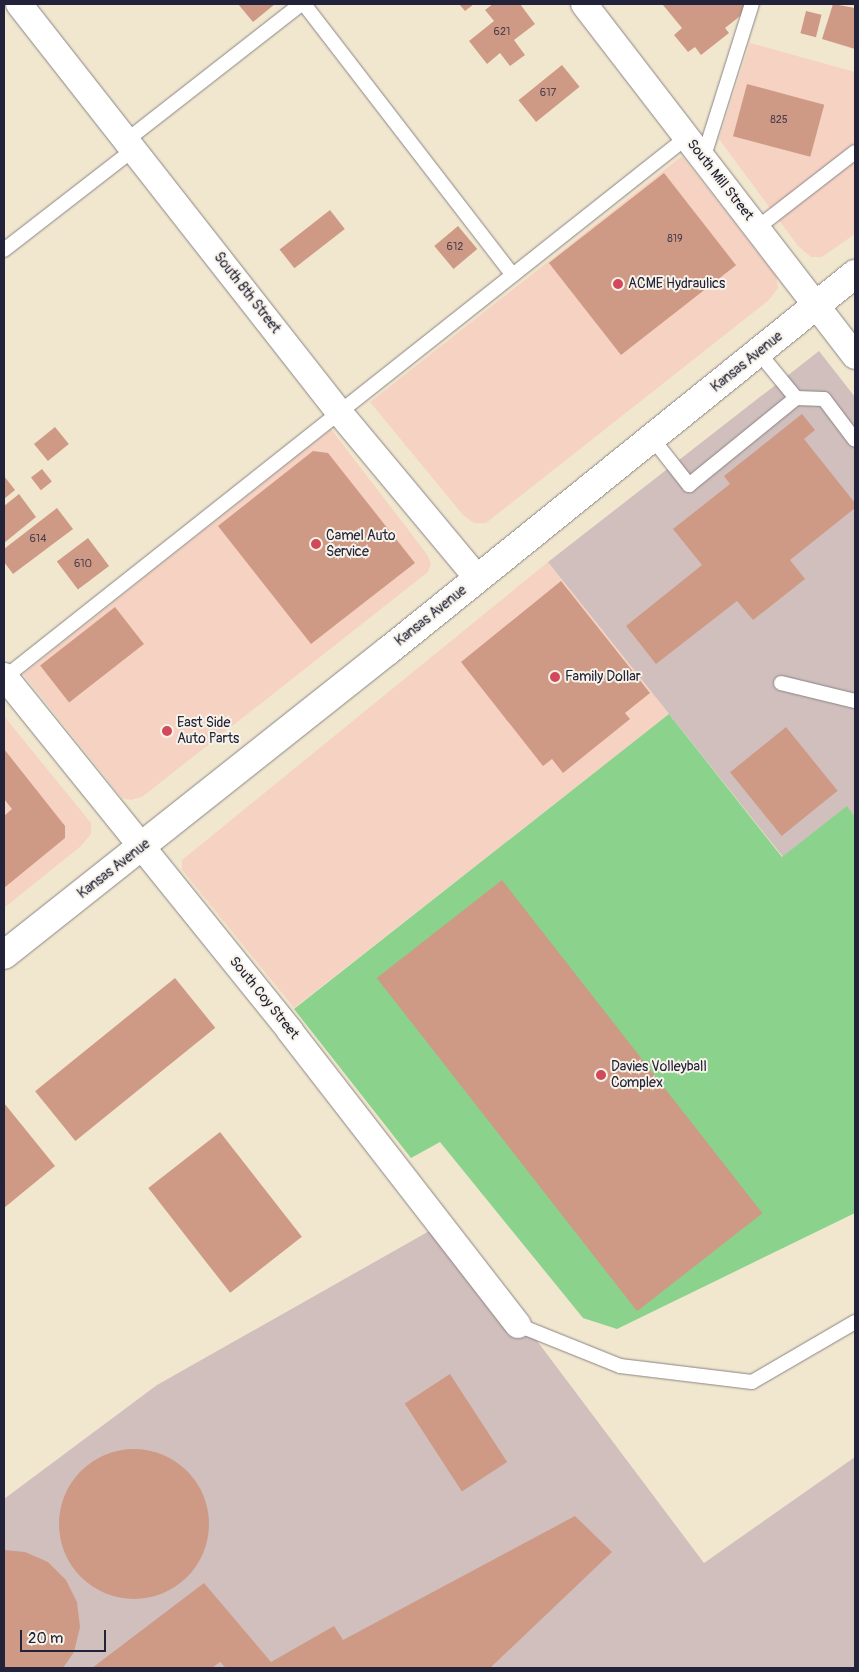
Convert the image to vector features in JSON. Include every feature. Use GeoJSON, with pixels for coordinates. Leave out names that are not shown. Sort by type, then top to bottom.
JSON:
{"type":"FeatureCollection","features":[{"type":"Feature","properties":{"kind":"main road","name":"Kansas Avenue"},"geometry":{"type":"LineString","coordinates":[[4,955],[478,579],[854,276]]}},
{"type":"Feature","properties":{"kind":"street","name":"South 8th Street"},"geometry":{"type":"LineString","coordinates":[[19,4],[131,144],[339,412],[478,579]]}},
{"type":"Feature","properties":{"kind":"street","name":"South Mill Street"},"geometry":{"type":"LineString","coordinates":[[584,4],[855,356]]}},
{"type":"Feature","properties":{"kind":"street","name":"South Coy Street"},"geometry":{"type":"LineString","coordinates":[[4,677],[142,846],[385,1151],[518,1325]]}},
{"type":"Feature","properties":{"kind":"lane"},"geometry":{"type":"LineString","coordinates":[[4,250],[302,4],[513,275]]}},
{"type":"Feature","properties":{"kind":"lane"},"geometry":{"type":"LineString","coordinates":[[703,159],[752,4]]}},
{"type":"Feature","properties":{"kind":"lane"},"geometry":{"type":"LineString","coordinates":[[4,677],[687,137]]}},
{"type":"Feature","properties":{"kind":"lane"},"geometry":{"type":"LineString","coordinates":[[757,228],[855,152]]}},
{"type":"Feature","properties":{"kind":"lane"},"geometry":{"type":"LineString","coordinates":[[759,352],[796,398]]}},
{"type":"Feature","properties":{"kind":"lane"},"geometry":{"type":"LineString","coordinates":[[652,438],[689,485],[796,398],[824,399],[855,440]]}},
{"type":"Feature","properties":{"kind":"lane"},"geometry":{"type":"LineString","coordinates":[[781,683],[855,701]]}},
{"type":"Feature","properties":{"kind":"lane"},"geometry":{"type":"LineString","coordinates":[[518,1325],[620,1366],[752,1382],[855,1322]]}},
{"type":"Feature","properties":{"kind":"shaded area"},"geometry":{"type":"Polygon","coordinates":[[[750,43],[855,72],[855,234],[822,257],[811,257],[798,246],[719,139],[750,43]]]}},
{"type":"Feature","properties":{"kind":"shaded area"},"geometry":{"type":"Polygon","coordinates":[[[682,156],[776,276],[778,288],[769,300],[486,523],[474,523],[463,515],[370,402],[682,156]]]}},
{"type":"Feature","properties":{"kind":"shaded area"},"geometry":{"type":"Polygon","coordinates":[[[819,351],[855,397],[855,817],[847,807],[783,857],[548,562],[819,351]]]}},
{"type":"Feature","properties":{"kind":"shaded area"},"geometry":{"type":"Polygon","coordinates":[[[331,429],[426,553],[431,563],[428,572],[142,797],[131,800],[122,798],[23,674],[331,429]]]}},
{"type":"Feature","properties":{"kind":"shaded area"},"geometry":{"type":"Polygon","coordinates":[[[548,562],[669,714],[294,1008],[182,870],[182,860],[548,562]]]}},
{"type":"Feature","properties":{"kind":"shaded area"},"geometry":{"type":"Polygon","coordinates":[[[4,716],[91,823],[91,834],[81,846],[4,908],[4,716]]]}},
{"type":"Feature","properties":{"kind":"shaded area"},"geometry":{"type":"Polygon","coordinates":[[[447,1221],[704,1563],[855,1457],[855,1668],[4,1668],[4,1499],[157,1385],[447,1221]]]}},
{"type":"Feature","properties":{"kind":"green space","name":"Davies Volleyball Complex"},"geometry":{"type":"Polygon","coordinates":[[[669,714],[782,857],[847,806],[855,817],[855,1213],[617,1329],[583,1318],[440,1142],[411,1158],[294,1009],[669,714]]]}},
{"type":"Feature","properties":{"kind":"building"},"geometry":{"type":"Polygon","coordinates":[[[238,4],[275,4],[253,22],[238,4]]]}},
{"type":"Feature","properties":{"kind":"building"},"geometry":{"type":"Polygon","coordinates":[[[459,4],[474,4],[465,11],[459,4]]]}},
{"type":"Feature","properties":{"kind":"building"},"geometry":{"type":"Polygon","coordinates":[[[493,4],[520,4],[535,24],[514,40],[525,55],[510,66],[500,53],[487,64],[469,41],[494,21],[485,10],[493,4]]]}},
{"type":"Feature","properties":{"kind":"building"},"geometry":{"type":"Polygon","coordinates":[[[747,4],[744,13],[725,28],[729,33],[701,55],[695,47],[688,52],[674,35],[682,28],[663,5],[747,4]]]}},
{"type":"Feature","properties":{"kind":"building"},"geometry":{"type":"Polygon","coordinates":[[[833,4],[855,8],[855,49],[822,39],[833,4]]]}},
{"type":"Feature","properties":{"kind":"building"},"geometry":{"type":"Polygon","coordinates":[[[806,11],[822,15],[816,37],[800,33],[806,11]]]}},
{"type":"Feature","properties":{"kind":"building"},"geometry":{"type":"Polygon","coordinates":[[[562,65],[580,87],[536,122],[518,100],[562,65]]]}},
{"type":"Feature","properties":{"kind":"building"},"geometry":{"type":"Polygon","coordinates":[[[747,84],[824,105],[810,157],[733,136],[747,84]]]}},
{"type":"Feature","properties":{"kind":"building"},"geometry":{"type":"Polygon","coordinates":[[[664,173],[736,265],[621,355],[549,263],[664,173]]]}},
{"type":"Feature","properties":{"kind":"building"},"geometry":{"type":"Polygon","coordinates":[[[330,210],[345,229],[294,268],[280,249],[330,210]]]}},
{"type":"Feature","properties":{"kind":"building"},"geometry":{"type":"Polygon","coordinates":[[[458,226],[477,249],[454,269],[434,246],[458,226]]]}},
{"type":"Feature","properties":{"kind":"building"},"geometry":{"type":"Polygon","coordinates":[[[802,414],[815,430],[804,439],[855,503],[855,508],[790,560],[805,579],[753,620],[737,601],[656,664],[626,626],[702,565],[673,529],[730,484],[724,476],[802,414]]]}},
{"type":"Feature","properties":{"kind":"building"},"geometry":{"type":"Polygon","coordinates":[[[55,427],[69,444],[48,461],[34,444],[55,427]]]}},
{"type":"Feature","properties":{"kind":"building","name":"Camel Auto Service"},"geometry":{"type":"Polygon","coordinates":[[[313,451],[328,453],[415,563],[311,644],[218,526],[313,451]]]}},
{"type":"Feature","properties":{"kind":"building"},"geometry":{"type":"Polygon","coordinates":[[[42,469],[52,482],[41,490],[31,478],[42,469]]]}},
{"type":"Feature","properties":{"kind":"building"},"geometry":{"type":"Polygon","coordinates":[[[4,476],[15,490],[4,499],[4,476]]]}},
{"type":"Feature","properties":{"kind":"building"},"geometry":{"type":"Polygon","coordinates":[[[19,494],[36,517],[4,543],[4,506],[19,494]]]}},
{"type":"Feature","properties":{"kind":"building"},"geometry":{"type":"Polygon","coordinates":[[[57,508],[73,529],[13,574],[4,562],[4,549],[57,508]]]}},
{"type":"Feature","properties":{"kind":"building"},"geometry":{"type":"Polygon","coordinates":[[[88,538],[109,566],[78,589],[57,561],[88,538]]]}},
{"type":"Feature","properties":{"kind":"building","name":"Family Dollar"},"geometry":{"type":"Polygon","coordinates":[[[561,581],[650,693],[625,713],[630,719],[563,773],[552,759],[543,766],[461,662],[561,581]]]}},
{"type":"Feature","properties":{"kind":"building"},"geometry":{"type":"Polygon","coordinates":[[[115,607],[144,644],[69,703],[40,665],[115,607]]]}},
{"type":"Feature","properties":{"kind":"building"},"geometry":{"type":"Polygon","coordinates":[[[786,727],[838,791],[782,836],[730,772],[786,727]]]}},
{"type":"Feature","properties":{"kind":"building"},"geometry":{"type":"Polygon","coordinates":[[[4,749],[65,826],[65,838],[4,888],[4,816],[12,809],[4,799],[4,749]]]}},
{"type":"Feature","properties":{"kind":"building"},"geometry":{"type":"Polygon","coordinates":[[[502,880],[762,1213],[637,1311],[377,978],[502,880]]]}},
{"type":"Feature","properties":{"kind":"building"},"geometry":{"type":"Polygon","coordinates":[[[175,978],[215,1028],[75,1141],[35,1091],[175,978]]]}},
{"type":"Feature","properties":{"kind":"building"},"geometry":{"type":"Polygon","coordinates":[[[4,1103],[55,1166],[4,1208],[4,1103]]]}},
{"type":"Feature","properties":{"kind":"building"},"geometry":{"type":"Polygon","coordinates":[[[220,1132],[302,1237],[230,1293],[148,1188],[220,1132]]]}},
{"type":"Feature","properties":{"kind":"building"},"geometry":{"type":"Polygon","coordinates":[[[450,1374],[507,1462],[462,1491],[405,1403],[450,1374]]]}},
{"type":"Feature","properties":{"kind":"building"},"geometry":{"type":"Polygon","coordinates":[[[134,1449],[163,1455],[187,1471],[203,1495],[209,1524],[203,1553],[187,1577],[163,1593],[134,1599],[105,1593],[81,1577],[65,1553],[59,1524],[65,1495],[81,1471],[105,1455],[134,1449]]]}},
{"type":"Feature","properties":{"kind":"building"},"geometry":{"type":"Polygon","coordinates":[[[575,1516],[612,1552],[490,1668],[226,1668],[220,1662],[212,1668],[92,1668],[204,1583],[271,1662],[334,1626],[343,1640],[575,1516]]]}},
{"type":"Feature","properties":{"kind":"building"},"geometry":{"type":"Polygon","coordinates":[[[4,1550],[25,1552],[48,1562],[66,1580],[77,1602],[80,1627],[74,1652],[63,1668],[4,1668],[4,1550]]]}},
{"type":"Feature","properties":{"kind":"place","name":"ACME Hydraulics"},"geometry":{"type":"Point","coordinates":[618,284]}},
{"type":"Feature","properties":{"kind":"place","name":"Camel Auto Service"},"geometry":{"type":"Point","coordinates":[316,544]}},
{"type":"Feature","properties":{"kind":"place","name":"Family Dollar"},"geometry":{"type":"Point","coordinates":[555,677]}},
{"type":"Feature","properties":{"kind":"place","name":"East Side Auto Parts"},"geometry":{"type":"Point","coordinates":[167,731]}},
{"type":"Feature","properties":{"kind":"place","name":"Davies Volleyball Complex"},"geometry":{"type":"Point","coordinates":[601,1075]}}]}
